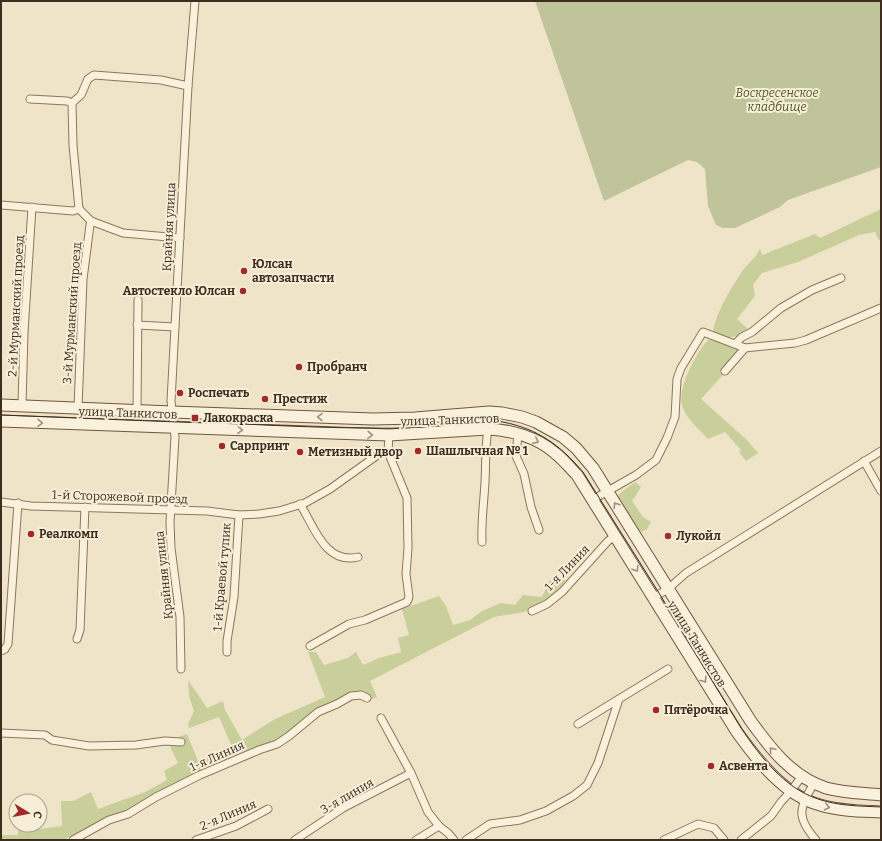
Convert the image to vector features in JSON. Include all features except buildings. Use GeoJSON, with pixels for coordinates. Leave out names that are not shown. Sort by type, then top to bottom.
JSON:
{"type":"FeatureCollection","features":[{"type":"Feature","properties":{"kind":"main road","name":"улица Танкистов"},"geometry":{"type":"LineString","coordinates":[[1,405],[384,419],[489,412],[522,417],[536,422],[563,437],[576,448],[593,468],[762,738],[776,754],[802,776],[814,783],[840,791],[881,795]]}},
{"type":"Feature","properties":{"kind":"main road","name":"улица Танкистов"},"geometry":{"type":"LineString","coordinates":[[1,421],[389,435],[488,428],[503,429],[529,437],[554,452],[577,476],[654,598],[689,657],[750,750],[764,767],[791,791],[805,800],[834,809],[881,812]]}},
{"type":"Feature","properties":{"kind":"street","name":"Крайняя улица"},"geometry":{"type":"LineString","coordinates":[[181,669],[180,617],[171,548],[170,510],[175,437],[171,401],[188,86],[195,1]]}},
{"type":"Feature","properties":{"kind":"street"},"geometry":{"type":"LineString","coordinates":[[180,238],[123,233],[91,221],[79,209],[73,144],[72,103],[81,95],[88,79],[94,75],[161,80],[188,86]]}},
{"type":"Feature","properties":{"kind":"street"},"geometry":{"type":"LineString","coordinates":[[30,99],[67,101],[72,103]]}},
{"type":"Feature","properties":{"kind":"street"},"geometry":{"type":"LineString","coordinates":[[1,205],[73,211],[79,209]]}},
{"type":"Feature","properties":{"kind":"street","name":"2-й Мурманский проезд"},"geometry":{"type":"LineString","coordinates":[[22,405],[24,332],[32,208]]}},
{"type":"Feature","properties":{"kind":"street","name":"3-й Мурманский проезд"},"geometry":{"type":"LineString","coordinates":[[78,408],[83,279],[91,221]]}},
{"type":"Feature","properties":{"kind":"street"},"geometry":{"type":"LineString","coordinates":[[735,344],[742,337],[752,332],[782,308],[812,290],[841,278]]}},
{"type":"Feature","properties":{"kind":"street"},"geometry":{"type":"LineString","coordinates":[[137,411],[138,300]]}},
{"type":"Feature","properties":{"kind":"street"},"geometry":{"type":"LineString","coordinates":[[592,500],[636,475],[656,460],[675,417],[677,379],[703,332],[745,348],[795,343],[806,340],[881,308]]}},
{"type":"Feature","properties":{"kind":"street"},"geometry":{"type":"LineString","coordinates":[[137,325],[175,327]]}},
{"type":"Feature","properties":{"kind":"street"},"geometry":{"type":"LineString","coordinates":[[725,370],[745,348]]}},
{"type":"Feature","properties":{"kind":"street"},"geometry":{"type":"LineString","coordinates":[[482,542],[481,525],[485,480],[484,454],[488,428]]}},
{"type":"Feature","properties":{"kind":"street"},"geometry":{"type":"LineString","coordinates":[[518,434],[516,456],[524,474],[531,507],[539,530]]}},
{"type":"Feature","properties":{"kind":"street"},"geometry":{"type":"LineString","coordinates":[[310,646],[349,624],[365,620],[407,602],[409,597],[406,574],[408,548],[407,498],[388,452],[389,435]]}},
{"type":"Feature","properties":{"kind":"street"},"geometry":{"type":"LineString","coordinates":[[654,598],[669,588],[686,573],[881,451]]}},
{"type":"Feature","properties":{"kind":"street"},"geometry":{"type":"LineString","coordinates":[[239,515],[279,511],[300,504],[330,489],[379,454],[388,452]]}},
{"type":"Feature","properties":{"kind":"street"},"geometry":{"type":"LineString","coordinates":[[864,461],[881,490]]}},
{"type":"Feature","properties":{"kind":"street","name":"1-й Сторожевой проезд"},"geometry":{"type":"LineString","coordinates":[[1,502],[31,506],[207,511],[239,515]]}},
{"type":"Feature","properties":{"kind":"street"},"geometry":{"type":"LineString","coordinates":[[3,650],[8,644],[18,504]]}},
{"type":"Feature","properties":{"kind":"street"},"geometry":{"type":"LineString","coordinates":[[300,504],[326,547],[335,555],[342,558],[358,557]]}},
{"type":"Feature","properties":{"kind":"street"},"geometry":{"type":"LineString","coordinates":[[77,640],[80,630],[85,507]]}},
{"type":"Feature","properties":{"kind":"street","name":"1-й Краевой тупик"},"geometry":{"type":"LineString","coordinates":[[226,652],[234,597],[239,515]]}},
{"type":"Feature","properties":{"kind":"street","name":"1-я Линия"},"geometry":{"type":"LineString","coordinates":[[532,611],[547,604],[562,592],[608,541],[615,536]]}},
{"type":"Feature","properties":{"kind":"street"},"geometry":{"type":"LineString","coordinates":[[578,724],[668,669]]}},
{"type":"Feature","properties":{"kind":"street","name":"1-я Линия"},"geometry":{"type":"LineString","coordinates":[[74,840],[109,820],[128,814],[156,797],[200,775],[277,744],[318,712],[351,696],[361,695],[367,698]]}},
{"type":"Feature","properties":{"kind":"street"},"geometry":{"type":"LineString","coordinates":[[466,840],[490,824],[520,820],[546,811],[573,796],[588,785],[598,764],[619,699]]}},
{"type":"Feature","properties":{"kind":"street"},"geometry":{"type":"LineString","coordinates":[[380,718],[411,773],[428,812],[439,826],[454,840]]}},
{"type":"Feature","properties":{"kind":"street"},"geometry":{"type":"LineString","coordinates":[[1,733],[45,735],[52,740],[89,746],[136,746],[165,741],[180,742]]}},
{"type":"Feature","properties":{"kind":"street","name":"3-я линия"},"geometry":{"type":"LineString","coordinates":[[295,840],[343,808],[411,773]]}},
{"type":"Feature","properties":{"kind":"street"},"geometry":{"type":"LineString","coordinates":[[741,840],[771,816],[802,776]]}},
{"type":"Feature","properties":{"kind":"street"},"geometry":{"type":"LineString","coordinates":[[814,783],[805,800],[801,814],[807,829],[816,840]]}},
{"type":"Feature","properties":{"kind":"street","name":"2-я Линия"},"geometry":{"type":"LineString","coordinates":[[196,840],[236,826],[268,809]]}},
{"type":"Feature","properties":{"kind":"street"},"geometry":{"type":"LineString","coordinates":[[664,840],[698,824],[714,828],[724,840]]}},
{"type":"Feature","properties":{"kind":"street"},"geometry":{"type":"LineString","coordinates":[[416,840],[439,826]]}},
{"type":"Feature","properties":{"kind":"green space","name":"Воскресенское кладбище"},"geometry":{"type":"Polygon","coordinates":[[[535,1],[881,1],[881,167],[788,200],[780,207],[735,228],[723,228],[716,225],[708,206],[705,169],[697,162],[688,160],[604,201],[535,1]]]}},
{"type":"Feature","properties":{"kind":"green space"},"geometry":{"type":"Polygon","coordinates":[[[881,209],[881,240],[879,240],[875,232],[859,235],[798,262],[762,273],[753,285],[755,296],[737,319],[749,330],[739,335],[727,337],[722,336],[713,330],[718,314],[730,291],[743,270],[754,258],[760,248],[762,255],[815,234],[820,238],[881,209]]]}},
{"type":"Feature","properties":{"kind":"green space"},"geometry":{"type":"Polygon","coordinates":[[[708,340],[714,340],[745,351],[701,399],[747,440],[758,453],[746,461],[739,452],[741,450],[725,432],[708,439],[689,419],[682,405],[681,398],[685,380],[694,361],[708,340]]]}},
{"type":"Feature","properties":{"kind":"green space"},"geometry":{"type":"Polygon","coordinates":[[[635,482],[641,487],[632,501],[643,517],[651,522],[647,529],[642,532],[636,527],[618,497],[619,494],[635,482]]]}},
{"type":"Feature","properties":{"kind":"green space"},"geometry":{"type":"Polygon","coordinates":[[[566,580],[557,591],[545,601],[524,612],[494,617],[370,681],[377,697],[372,699],[365,693],[350,693],[277,740],[257,747],[202,772],[126,812],[105,819],[63,840],[1,840],[1,835],[18,835],[18,833],[48,833],[48,828],[62,826],[61,801],[73,801],[91,792],[98,809],[145,792],[167,780],[164,771],[178,763],[169,745],[170,740],[187,734],[198,761],[232,747],[219,717],[189,728],[188,724],[194,711],[189,696],[188,680],[207,708],[223,701],[225,710],[242,740],[275,719],[325,697],[308,652],[316,652],[324,665],[348,658],[356,652],[363,665],[379,658],[401,652],[398,638],[409,635],[402,609],[439,596],[446,606],[453,625],[470,620],[482,611],[501,603],[515,605],[523,595],[542,597],[549,581],[566,580]]]}},
{"type":"Feature","properties":{"kind":"tram line"},"geometry":{"type":"LineString","coordinates":[[1,415],[308,427],[382,428],[448,425],[489,421],[503,422],[527,429],[557,446],[583,472],[741,728],[774,770],[794,787],[818,799],[841,804],[881,807]]}},
{"type":"Feature","properties":{"kind":"place","name":"Юлсан автозапчасти"},"geometry":{"type":"Point","coordinates":[244,271]}},
{"type":"Feature","properties":{"kind":"place","name":"Автостекло Юлсан"},"geometry":{"type":"Point","coordinates":[243,291]}},
{"type":"Feature","properties":{"kind":"place","name":"Пробранч"},"geometry":{"type":"Point","coordinates":[299,367]}},
{"type":"Feature","properties":{"kind":"place","name":"Роспечать"},"geometry":{"type":"Point","coordinates":[180,393]}},
{"type":"Feature","properties":{"kind":"place","name":"Престиж"},"geometry":{"type":"Point","coordinates":[265,399]}},
{"type":"Feature","properties":{"kind":"place","name":"Лакокраска"},"geometry":{"type":"Point","coordinates":[195,418]}},
{"type":"Feature","properties":{"kind":"place","name":"Сарпринт"},"geometry":{"type":"Point","coordinates":[222,446]}},
{"type":"Feature","properties":{"kind":"place","name":"Шашлычная № 1"},"geometry":{"type":"Point","coordinates":[418,451]}},
{"type":"Feature","properties":{"kind":"place","name":"Метизный двор"},"geometry":{"type":"Point","coordinates":[300,452]}},
{"type":"Feature","properties":{"kind":"place","name":"Реалкомп"},"geometry":{"type":"Point","coordinates":[31,534]}},
{"type":"Feature","properties":{"kind":"place","name":"Лукойл"},"geometry":{"type":"Point","coordinates":[668,536]}},
{"type":"Feature","properties":{"kind":"place","name":"Пятёрочка"},"geometry":{"type":"Point","coordinates":[656,710]}},
{"type":"Feature","properties":{"kind":"place","name":"Асвента"},"geometry":{"type":"Point","coordinates":[711,766]}}]}
